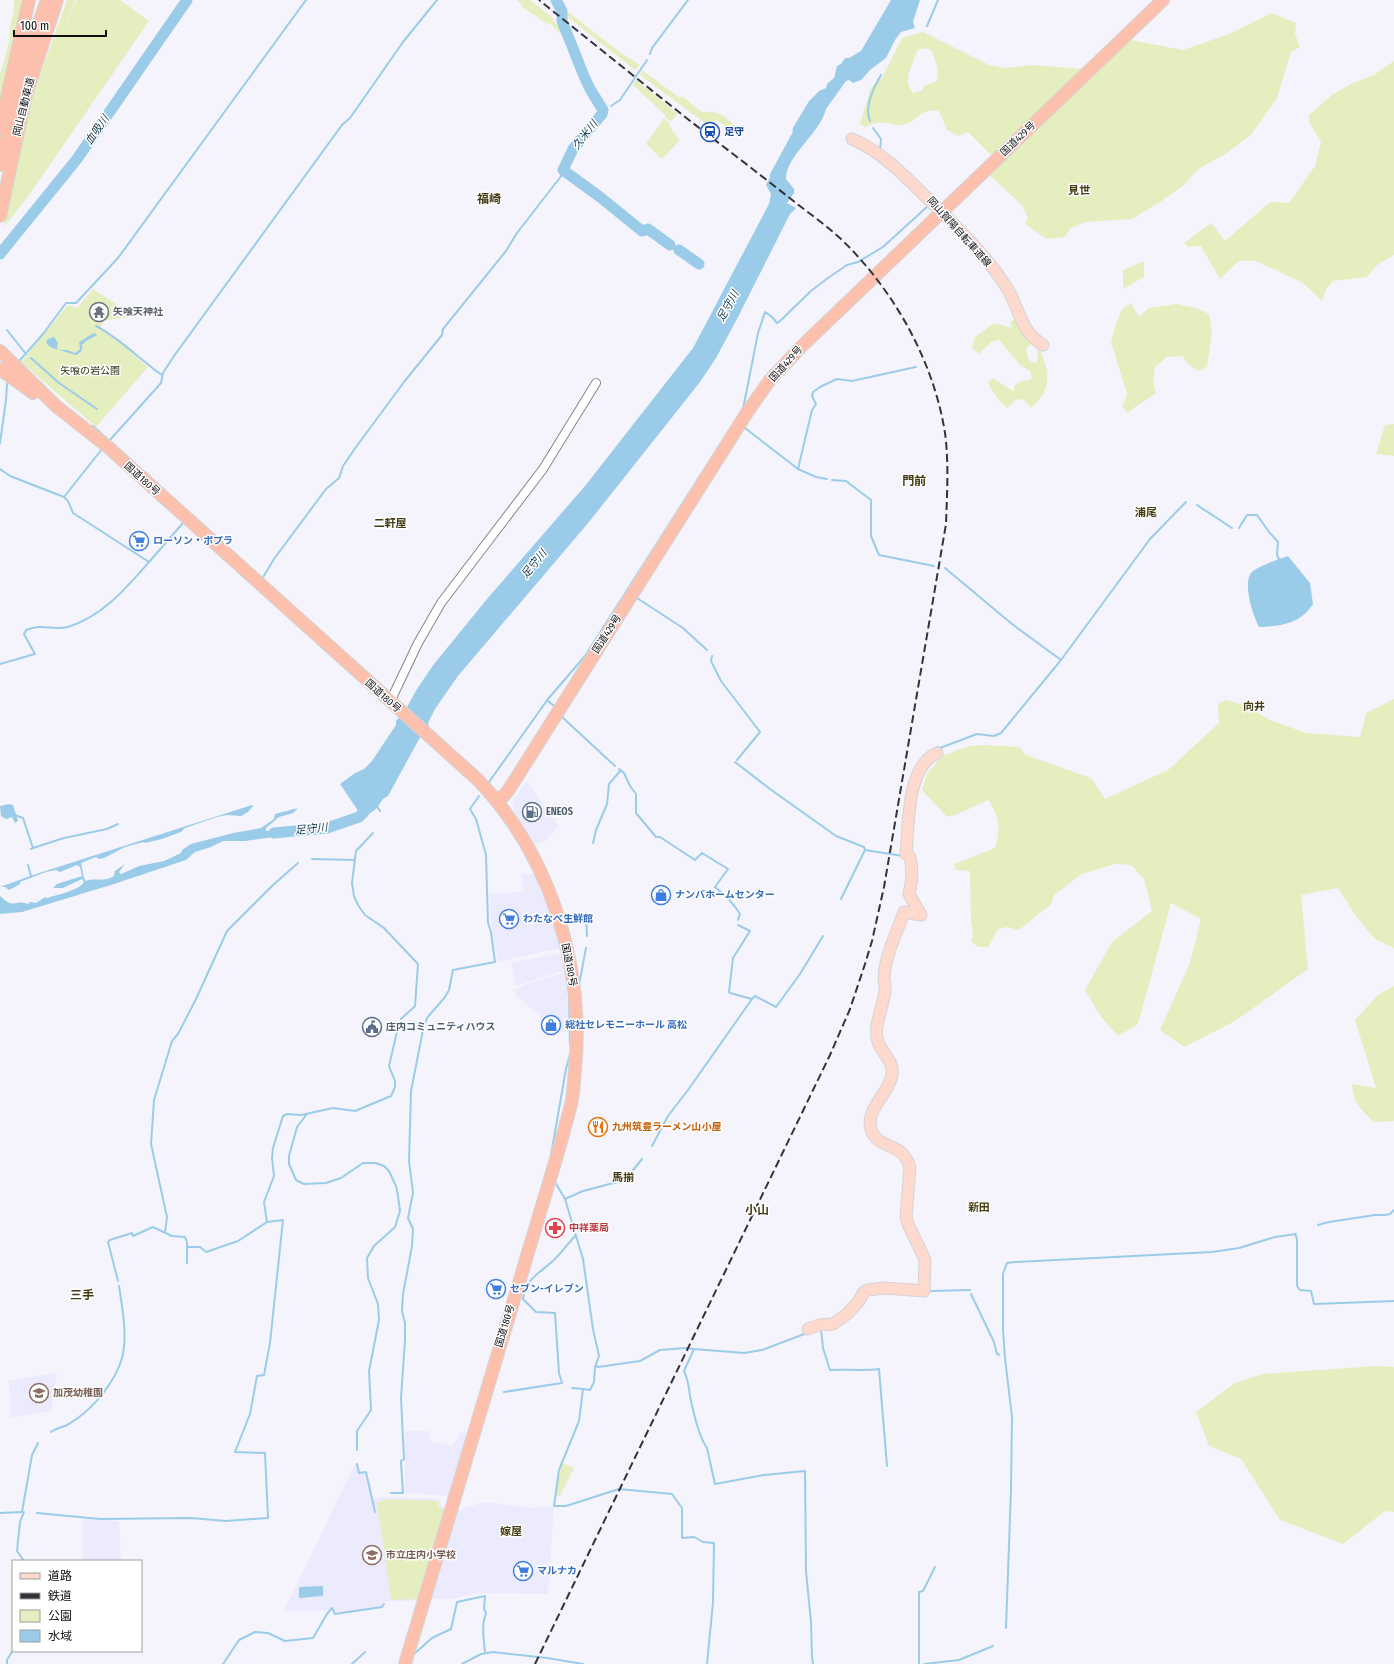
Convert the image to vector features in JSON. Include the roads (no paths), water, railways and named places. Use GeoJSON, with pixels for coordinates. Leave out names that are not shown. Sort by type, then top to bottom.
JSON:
{"type":"FeatureCollection","features":[{"type":"Feature","properties":{"kind":"highway"},"geometry":{"type":"LineString","coordinates":[[0,128],[29,0]]}},
{"type":"Feature","properties":{"kind":"highway","name":"岡山自動車道"},"geometry":{"type":"LineString","coordinates":[[0,165],[28,56],[47,0]]}},
{"type":"Feature","properties":{"kind":"highway","name":"岡山自動車道"},"geometry":{"type":"LineString","coordinates":[[0,216],[26,95],[57,0]]}},
{"type":"Feature","properties":{"kind":"highway","name":"国道429号"},"geometry":{"type":"LineString","coordinates":[[498,802],[508,791],[748,411],[770,380],[802,346],[1163,0]]}},
{"type":"Feature","properties":{"kind":"highway","name":"国道180号"},"geometry":{"type":"LineString","coordinates":[[0,351],[56,406],[108,448],[471,774],[498,802],[512,821],[545,882],[558,915],[567,948],[574,988],[577,1023],[577,1050],[572,1099],[559,1149],[405,1664]]}},
{"type":"Feature","properties":{"kind":"highway","name":"国道180号"},"geometry":{"type":"LineString","coordinates":[[0,362],[33,391],[56,406]]}},
{"type":"Feature","properties":{"kind":"highway"},"geometry":{"type":"LineString","coordinates":[[0,369],[31,392],[56,406]]}},
{"type":"Feature","properties":{"kind":"main road","name":"岡山賀陽自転車道線"},"geometry":{"type":"LineString","coordinates":[[852,139],[884,159],[904,174],[942,211],[1005,284],[1012,296],[1025,329],[1034,340],[1043,345]]}},
{"type":"Feature","properties":{"kind":"main road"},"geometry":{"type":"LineString","coordinates":[[808,1329],[819,1325],[833,1324],[847,1314],[859,1301],[863,1293],[868,1290],[885,1288],[924,1291],[924,1260],[906,1216],[910,1168],[906,1157],[898,1150],[875,1138],[871,1130],[870,1122],[872,1113],[890,1083],[893,1072],[892,1065],[880,1045],[877,1033],[886,990],[884,977],[889,949],[897,933],[904,912],[920,915],[909,894],[913,870],[910,857],[906,854],[912,792],[920,769],[929,758],[936,753]]}},
{"type":"Feature","properties":{"kind":"street"},"geometry":{"type":"LineString","coordinates":[[392,704],[418,643],[441,603],[543,468],[596,383]]}},
{"type":"Feature","properties":{"kind":"water"},"geometry":{"type":"Polygon","coordinates":[[[891,0],[920,0],[913,22],[915,28],[901,32],[886,58],[870,70],[861,80],[853,83],[849,80],[846,81],[826,109],[823,118],[817,127],[791,161],[787,170],[786,179],[794,189],[794,193],[787,203],[796,208],[790,214],[716,358],[700,382],[589,522],[458,676],[435,709],[428,723],[429,725],[418,741],[388,796],[383,799],[376,809],[363,818],[340,784],[355,773],[364,769],[372,761],[396,725],[396,721],[407,707],[434,664],[487,599],[585,486],[693,348],[769,204],[771,194],[766,185],[770,174],[801,117],[804,114],[809,117],[817,96],[834,78],[837,66],[841,64],[845,58],[849,58],[861,51],[891,0]]]}},
{"type":"Feature","properties":{"kind":"water"},"geometry":{"type":"Polygon","coordinates":[[[94,333],[97,335],[86,341],[82,345],[81,351],[76,355],[59,350],[67,350],[75,353],[80,349],[79,342],[94,333]]]}},
{"type":"Feature","properties":{"kind":"water"},"geometry":{"type":"Polygon","coordinates":[[[54,337],[58,343],[58,350],[48,345],[46,342],[48,339],[54,337]]]}},
{"type":"Feature","properties":{"kind":"water"},"geometry":{"type":"Polygon","coordinates":[[[1288,556],[1310,583],[1313,604],[1302,616],[1290,623],[1259,627],[1249,598],[1248,582],[1250,576],[1253,571],[1261,566],[1288,556]]]}},
{"type":"Feature","properties":{"kind":"water"},"geometry":{"type":"Polygon","coordinates":[[[9,804],[13,805],[18,821],[15,823],[12,817],[6,819],[1,816],[0,806],[9,804]]]}},
{"type":"Feature","properties":{"kind":"water"},"geometry":{"type":"Polygon","coordinates":[[[252,805],[253,806],[248,812],[241,816],[227,815],[217,817],[185,828],[181,832],[162,839],[125,847],[104,858],[99,859],[96,857],[81,863],[84,878],[86,881],[103,880],[114,876],[115,871],[125,864],[119,872],[121,874],[139,866],[164,861],[181,853],[182,850],[191,844],[233,833],[261,828],[274,819],[275,814],[298,808],[293,813],[279,817],[266,828],[266,831],[285,829],[288,831],[288,835],[245,841],[223,841],[195,852],[186,860],[114,884],[22,912],[0,914],[0,896],[11,903],[36,903],[45,897],[47,898],[73,890],[82,885],[84,882],[82,879],[63,888],[53,888],[57,884],[82,876],[80,867],[77,865],[60,872],[56,870],[46,872],[20,882],[20,884],[9,890],[5,887],[0,887],[33,875],[252,805]]]}},
{"type":"Feature","properties":{"kind":"water"},"geometry":{"type":"Polygon","coordinates":[[[323,1586],[323,1596],[299,1598],[299,1587],[323,1586]]]}},
{"type":"Feature","properties":{"kind":"waterway","name":"血吸川"},"geometry":{"type":"LineString","coordinates":[[0,254],[77,159],[187,0]]}},
{"type":"Feature","properties":{"kind":"waterway"},"geometry":{"type":"LineString","coordinates":[[20,360],[43,334],[66,303],[76,303],[118,258],[306,0]]}},
{"type":"Feature","properties":{"kind":"waterway"},"geometry":{"type":"LineString","coordinates":[[109,441],[161,383],[163,373],[174,356],[342,125],[350,118],[403,42],[437,0]]}},
{"type":"Feature","properties":{"kind":"waterway","name":"久米川"},"geometry":{"type":"LineString","coordinates":[[556,0],[562,11],[562,21],[584,76],[603,110],[602,114],[573,149],[563,170],[600,197],[642,231],[648,229],[670,245]]}},
{"type":"Feature","properties":{"kind":"waterway"},"geometry":{"type":"LineString","coordinates":[[650,54],[652,48],[688,0]]}},
{"type":"Feature","properties":{"kind":"waterway"},"geometry":{"type":"LineString","coordinates":[[927,26],[938,0]]}},
{"type":"Feature","properties":{"kind":"waterway"},"geometry":{"type":"LineString","coordinates":[[611,106],[620,100],[647,60]]}},
{"type":"Feature","properties":{"kind":"waterway"},"geometry":{"type":"LineString","coordinates":[[870,121],[868,116],[869,104],[875,85],[881,75]]}},
{"type":"Feature","properties":{"kind":"waterway","name":"足守川"},"geometry":{"type":"LineString","coordinates":[[798,130],[813,105],[823,95]]}},
{"type":"Feature","properties":{"kind":"waterway"},"geometry":{"type":"LineString","coordinates":[[873,128],[881,139],[880,150]]}},
{"type":"Feature","properties":{"kind":"waterway"},"geometry":{"type":"LineString","coordinates":[[262,579],[274,559],[326,489],[339,478],[343,466],[356,447],[404,382],[442,335],[443,329],[506,251],[517,233],[562,175],[563,170]]}},
{"type":"Feature","properties":{"kind":"waterway"},"geometry":{"type":"LineString","coordinates":[[743,409],[758,333],[765,312],[777,323],[811,291],[828,278],[847,265],[858,262],[883,247],[929,205]]}},
{"type":"Feature","properties":{"kind":"waterway","name":"久米川"},"geometry":{"type":"LineString","coordinates":[[679,250],[699,264]]}},
{"type":"Feature","properties":{"kind":"waterway"},"geometry":{"type":"LineString","coordinates":[[96,326],[114,337],[162,375]]}},
{"type":"Feature","properties":{"kind":"waterway"},"geometry":{"type":"LineString","coordinates":[[7,330],[26,354]]}},
{"type":"Feature","properties":{"kind":"waterway"},"geometry":{"type":"LineString","coordinates":[[31,358],[59,383],[97,409]]}},
{"type":"Feature","properties":{"kind":"waterway"},"geometry":{"type":"LineString","coordinates":[[798,469],[812,410],[816,404],[812,396],[813,392],[837,379],[852,381],[916,367]]}},
{"type":"Feature","properties":{"kind":"waterway"},"geometry":{"type":"LineString","coordinates":[[0,443],[7,384]]}},
{"type":"Feature","properties":{"kind":"waterway"},"geometry":{"type":"LineString","coordinates":[[93,426],[113,444]]}},
{"type":"Feature","properties":{"kind":"waterway"},"geometry":{"type":"LineString","coordinates":[[745,428],[798,469],[816,477],[827,479]]}},
{"type":"Feature","properties":{"kind":"waterway"},"geometry":{"type":"LineString","coordinates":[[489,782],[548,699],[585,656],[721,443]]}},
{"type":"Feature","properties":{"kind":"waterway"},"geometry":{"type":"LineString","coordinates":[[0,469],[10,476],[64,497],[102,449]]}},
{"type":"Feature","properties":{"kind":"waterway"},"geometry":{"type":"LineString","coordinates":[[832,480],[846,481],[871,500],[871,536],[879,555],[934,566]]}},
{"type":"Feature","properties":{"kind":"waterway"},"geometry":{"type":"LineString","coordinates":[[64,497],[68,501],[73,513],[149,562],[183,523]]}},
{"type":"Feature","properties":{"kind":"waterway"},"geometry":{"type":"LineString","coordinates":[[937,747],[940,748],[977,734],[994,736],[1001,733],[1061,660],[1150,539],[1186,502]]}},
{"type":"Feature","properties":{"kind":"waterway"},"geometry":{"type":"LineString","coordinates":[[1197,505],[1232,528]]}},
{"type":"Feature","properties":{"kind":"waterway"},"geometry":{"type":"LineString","coordinates":[[1239,528],[1247,515],[1257,515],[1278,542],[1277,555],[1280,561]]}},
{"type":"Feature","properties":{"kind":"waterway"},"geometry":{"type":"LineString","coordinates":[[0,664],[35,654],[24,634],[26,630],[37,627],[68,627],[92,616],[113,600],[132,582],[149,562]]}},
{"type":"Feature","properties":{"kind":"waterway"},"geometry":{"type":"LineString","coordinates":[[945,568],[1012,624],[1061,660]]}},
{"type":"Feature","properties":{"kind":"waterway"},"geometry":{"type":"LineString","coordinates":[[637,598],[683,628],[707,650]]}},
{"type":"Feature","properties":{"kind":"waterway"},"geometry":{"type":"LineString","coordinates":[[712,656],[711,661],[721,681],[760,732],[737,760]]}},
{"type":"Feature","properties":{"kind":"waterway"},"geometry":{"type":"LineString","coordinates":[[547,700],[554,706]]}},
{"type":"Feature","properties":{"kind":"waterway"},"geometry":{"type":"LineString","coordinates":[[562,717],[615,766]]}},
{"type":"Feature","properties":{"kind":"waterway"},"geometry":{"type":"LineString","coordinates":[[735,762],[836,836],[864,847],[865,850],[841,899]]}},
{"type":"Feature","properties":{"kind":"waterway"},"geometry":{"type":"LineString","coordinates":[[619,769],[624,773],[630,786],[636,794],[636,813],[656,837],[660,837],[695,860],[702,853],[728,869],[715,887],[729,899],[740,914],[738,920]]}},
{"type":"Feature","properties":{"kind":"waterway"},"geometry":{"type":"LineString","coordinates":[[593,843],[596,830],[607,804],[609,784],[621,770]]}},
{"type":"Feature","properties":{"kind":"waterway"},"geometry":{"type":"LineString","coordinates":[[391,1493],[403,1493],[401,1461],[404,1459],[401,1398],[405,1323],[402,1311],[403,1294],[412,1246],[413,1229],[408,1218],[413,1193],[409,1161],[411,1091],[423,1030],[427,1018],[449,990],[453,970],[495,962],[491,932],[488,923],[486,855],[476,819],[470,809],[479,796]]}},
{"type":"Feature","properties":{"kind":"waterway","name":"足守川"},"geometry":{"type":"LineString","coordinates":[[274,833],[327,828],[359,817],[364,812],[366,802]]}},
{"type":"Feature","properties":{"kind":"waterway"},"geometry":{"type":"LineString","coordinates":[[377,806],[380,811]]}},
{"type":"Feature","properties":{"kind":"waterway"},"geometry":{"type":"LineString","coordinates":[[15,815],[23,818],[33,848],[31,849]]}},
{"type":"Feature","properties":{"kind":"waterway"},"geometry":{"type":"LineString","coordinates":[[33,848],[64,838],[107,829],[118,824]]}},
{"type":"Feature","properties":{"kind":"waterway"},"geometry":{"type":"LineString","coordinates":[[373,833],[356,851],[352,883],[354,896],[365,915],[384,928],[418,964],[415,1006],[401,1019]]}},
{"type":"Feature","properties":{"kind":"waterway"},"geometry":{"type":"LineString","coordinates":[[865,850],[903,856]]}},
{"type":"Feature","properties":{"kind":"waterway"},"geometry":{"type":"LineString","coordinates":[[312,859],[355,860]]}},
{"type":"Feature","properties":{"kind":"waterway"},"geometry":{"type":"LineString","coordinates":[[165,1233],[167,1217],[151,1144],[154,1100],[172,1041],[178,1034],[196,999],[227,931],[273,885],[298,863]]}},
{"type":"Feature","properties":{"kind":"waterway"},"geometry":{"type":"LineString","coordinates":[[28,865],[30,877]]}},
{"type":"Feature","properties":{"kind":"waterway"},"geometry":{"type":"LineString","coordinates":[[586,913],[587,936]]}},
{"type":"Feature","properties":{"kind":"waterway"},"geometry":{"type":"LineString","coordinates":[[738,925],[750,931],[733,958],[729,992],[752,999]]}},
{"type":"Feature","properties":{"kind":"waterway"},"geometry":{"type":"LineString","coordinates":[[652,1146],[668,1116],[752,999],[755,996],[776,1007],[800,974],[823,936]]}},
{"type":"Feature","properties":{"kind":"waterway"},"geometry":{"type":"LineString","coordinates":[[579,985],[586,948]]}},
{"type":"Feature","properties":{"kind":"waterway"},"geometry":{"type":"LineString","coordinates":[[569,995],[570,1045]]}},
{"type":"Feature","properties":{"kind":"waterway"},"geometry":{"type":"LineString","coordinates":[[37,1513],[100,1519],[191,1518],[226,1521],[268,1518],[265,1453],[235,1452],[250,1414],[257,1376],[264,1375],[270,1343],[283,1220],[267,1222],[264,1202],[274,1176],[272,1158],[273,1148],[283,1116],[287,1114],[301,1115],[333,1108],[355,1111],[391,1096],[395,1087],[395,1081],[389,1066],[399,1023]]}},
{"type":"Feature","properties":{"kind":"waterway"},"geometry":{"type":"LineString","coordinates":[[551,1155],[570,1054]]}},
{"type":"Feature","properties":{"kind":"waterway"},"geometry":{"type":"LineString","coordinates":[[307,1114],[297,1127],[289,1156],[289,1164],[296,1180],[304,1184],[326,1183],[341,1178],[363,1163],[376,1163],[384,1166],[389,1171],[396,1186],[398,1196],[400,1211],[395,1227],[374,1246],[367,1258],[368,1278],[378,1304],[379,1320],[369,1371],[371,1410],[357,1431],[357,1450]]}},
{"type":"Feature","properties":{"kind":"waterway"},"geometry":{"type":"LineString","coordinates":[[565,1199],[583,1191],[625,1180],[642,1159]]}},
{"type":"Feature","properties":{"kind":"waterway"},"geometry":{"type":"LineString","coordinates":[[555,1182],[565,1199],[583,1259],[593,1329],[599,1356],[595,1367],[594,1382],[590,1390],[583,1389],[579,1421],[559,1470],[554,1506],[566,1506],[619,1489],[672,1494],[682,1508],[682,1538],[694,1537],[703,1542],[714,1543],[713,1602],[707,1664]]}},
{"type":"Feature","properties":{"kind":"waterway"},"geometry":{"type":"LineString","coordinates":[[1318,1225],[1375,1215],[1385,1215],[1390,1214],[1394,1210]]}},
{"type":"Feature","properties":{"kind":"waterway"},"geometry":{"type":"LineString","coordinates":[[187,1247],[200,1247],[206,1252],[238,1241],[267,1222]]}},
{"type":"Feature","properties":{"kind":"waterway"},"geometry":{"type":"LineString","coordinates":[[118,1281],[108,1242],[132,1233],[133,1236],[153,1227],[172,1236],[185,1237],[187,1242],[187,1263]]}},
{"type":"Feature","properties":{"kind":"waterway"},"geometry":{"type":"LineString","coordinates":[[1295,1234],[1297,1239],[1297,1286],[1300,1290],[1311,1291],[1314,1304],[1394,1301]]}},
{"type":"Feature","properties":{"kind":"waterway"},"geometry":{"type":"LineString","coordinates":[[1006,1628],[1012,1417],[1003,1330],[1003,1274],[1007,1263],[1212,1252],[1239,1248],[1275,1237],[1296,1234]]}},
{"type":"Feature","properties":{"kind":"waterway"},"geometry":{"type":"LineString","coordinates":[[562,1383],[559,1373],[555,1313],[536,1312],[523,1299],[524,1292],[530,1281],[554,1260],[575,1236]]}},
{"type":"Feature","properties":{"kind":"waterway"},"geometry":{"type":"LineString","coordinates":[[51,1432],[70,1423],[90,1408],[110,1384],[115,1375],[124,1347],[123,1317],[119,1286]]}},
{"type":"Feature","properties":{"kind":"waterway"},"geometry":{"type":"LineString","coordinates":[[928,1289],[931,1291],[970,1290]]}},
{"type":"Feature","properties":{"kind":"waterway"},"geometry":{"type":"LineString","coordinates":[[971,1294],[994,1342],[997,1354],[999,1355]]}},
{"type":"Feature","properties":{"kind":"waterway"},"geometry":{"type":"LineString","coordinates":[[821,1329],[823,1348],[830,1370],[879,1369],[887,1466]]}},
{"type":"Feature","properties":{"kind":"waterway"},"geometry":{"type":"LineString","coordinates":[[694,1349],[744,1353],[762,1350],[807,1333]]}},
{"type":"Feature","properties":{"kind":"waterway"},"geometry":{"type":"LineString","coordinates":[[596,1366],[598,1367],[640,1361],[660,1350],[686,1348],[694,1349],[684,1371],[697,1424],[701,1437],[707,1448],[715,1484],[764,1475],[805,1471],[806,1571],[813,1664]]}},
{"type":"Feature","properties":{"kind":"waterway"},"geometry":{"type":"LineString","coordinates":[[504,1392],[562,1383]]}},
{"type":"Feature","properties":{"kind":"waterway"},"geometry":{"type":"LineString","coordinates":[[572,1388],[583,1389]]}},
{"type":"Feature","properties":{"kind":"waterway"},"geometry":{"type":"LineString","coordinates":[[22,1512],[32,1455],[38,1443]]}},
{"type":"Feature","properties":{"kind":"waterway"},"geometry":{"type":"LineString","coordinates":[[357,1464],[359,1473],[366,1472],[375,1512]]}},
{"type":"Feature","properties":{"kind":"waterway"},"geometry":{"type":"LineString","coordinates":[[0,1513],[22,1512]]}},
{"type":"Feature","properties":{"kind":"waterway"},"geometry":{"type":"LineString","coordinates":[[23,1560],[17,1551],[20,1522],[24,1512]]}},
{"type":"Feature","properties":{"kind":"waterway"},"geometry":{"type":"LineString","coordinates":[[919,1664],[919,1592],[923,1591],[935,1567]]}},
{"type":"Feature","properties":{"kind":"waterway"},"geometry":{"type":"LineString","coordinates":[[413,1655],[432,1638],[451,1629],[457,1602],[485,1596],[484,1608],[486,1614],[483,1628],[485,1652]]}},
{"type":"Feature","properties":{"kind":"waterway"},"geometry":{"type":"LineString","coordinates":[[223,1664],[239,1640],[255,1632],[268,1633],[285,1641],[313,1638],[332,1608],[335,1614],[382,1607],[384,1604]]}},
{"type":"Feature","properties":{"kind":"waterway"},"geometry":{"type":"LineString","coordinates":[[924,1664],[959,1660],[993,1646]]}},
{"type":"Feature","properties":{"kind":"waterway"},"geometry":{"type":"LineString","coordinates":[[7,1664],[7,1660],[12,1652]]}},
{"type":"Feature","properties":{"kind":"waterway"},"geometry":{"type":"LineString","coordinates":[[352,1664],[365,1652]]}},
{"type":"Feature","properties":{"kind":"waterway"},"geometry":{"type":"LineString","coordinates":[[462,1664],[481,1654],[493,1652],[583,1664]]}},
{"type":"Feature","properties":{"kind":"railway"},"geometry":{"type":"LineString","coordinates":[[535,1664],[830,1055],[850,1009],[872,941],[884,887],[946,524],[947,478],[945,433],[940,407],[923,357],[898,310],[884,288],[867,267],[850,248],[824,224],[690,121],[539,0]]}},
{"type":"Feature","properties":{"kind":"place","name":"足守"},"geometry":{"type":"Point","coordinates":[710,132]}},
{"type":"Feature","properties":{"kind":"place","name":"矢喰天神社"},"geometry":{"type":"Point","coordinates":[99,312]}},
{"type":"Feature","properties":{"kind":"place","name":"ローソン・ポプラ"},"geometry":{"type":"Point","coordinates":[139,541]}},
{"type":"Feature","properties":{"kind":"place","name":"ENEOS"},"geometry":{"type":"Point","coordinates":[532,812]}},
{"type":"Feature","properties":{"kind":"place","name":"ナンバホームセンター"},"geometry":{"type":"Point","coordinates":[661,895]}},
{"type":"Feature","properties":{"kind":"place","name":"わたなべ生鮮館"},"geometry":{"type":"Point","coordinates":[509,919]}},
{"type":"Feature","properties":{"kind":"place","name":"総社セレモニーホール 高松"},"geometry":{"type":"Point","coordinates":[551,1025]}},
{"type":"Feature","properties":{"kind":"place","name":"庄内コミュニティハウス"},"geometry":{"type":"Point","coordinates":[372,1027]}},
{"type":"Feature","properties":{"kind":"place","name":"九州筑豊ラーメン山小屋"},"geometry":{"type":"Point","coordinates":[598,1127]}},
{"type":"Feature","properties":{"kind":"place","name":"中祥薬局"},"geometry":{"type":"Point","coordinates":[555,1228]}},
{"type":"Feature","properties":{"kind":"place","name":"セブン-イレブン"},"geometry":{"type":"Point","coordinates":[496,1289]}},
{"type":"Feature","properties":{"kind":"place","name":"加茂幼稚園"},"geometry":{"type":"Point","coordinates":[39,1393]}},
{"type":"Feature","properties":{"kind":"place","name":"市立庄内小学校"},"geometry":{"type":"Point","coordinates":[372,1555]}},
{"type":"Feature","properties":{"kind":"place","name":"マルナカ"},"geometry":{"type":"Point","coordinates":[523,1571]}},
{"type":"Feature","properties":{"kind":"district","name":"見世"},"geometry":{"type":"Point","coordinates":[1079,190]}},
{"type":"Feature","properties":{"kind":"district","name":"福崎"},"geometry":{"type":"Point","coordinates":[489,199]}},
{"type":"Feature","properties":{"kind":"district","name":"門前"},"geometry":{"type":"Point","coordinates":[914,481]}},
{"type":"Feature","properties":{"kind":"district","name":"浦尾"},"geometry":{"type":"Point","coordinates":[1146,512]}},
{"type":"Feature","properties":{"kind":"district","name":"二軒屋"},"geometry":{"type":"Point","coordinates":[390,523]}},
{"type":"Feature","properties":{"kind":"district","name":"向井"},"geometry":{"type":"Point","coordinates":[1254,706]}},
{"type":"Feature","properties":{"kind":"district","name":"馬揃"},"geometry":{"type":"Point","coordinates":[623,1177]}},
{"type":"Feature","properties":{"kind":"district","name":"新田"},"geometry":{"type":"Point","coordinates":[979,1207]}},
{"type":"Feature","properties":{"kind":"district","name":"小山"},"geometry":{"type":"Point","coordinates":[757,1210]}},
{"type":"Feature","properties":{"kind":"district","name":"三手"},"geometry":{"type":"Point","coordinates":[82,1295]}},
{"type":"Feature","properties":{"kind":"district","name":"嫁屋"},"geometry":{"type":"Point","coordinates":[511,1531]}},
{"type":"Feature","properties":{"kind":"park label","name":"矢喰の岩公園"},"geometry":{"type":"Point","coordinates":[90,371]}}]}
